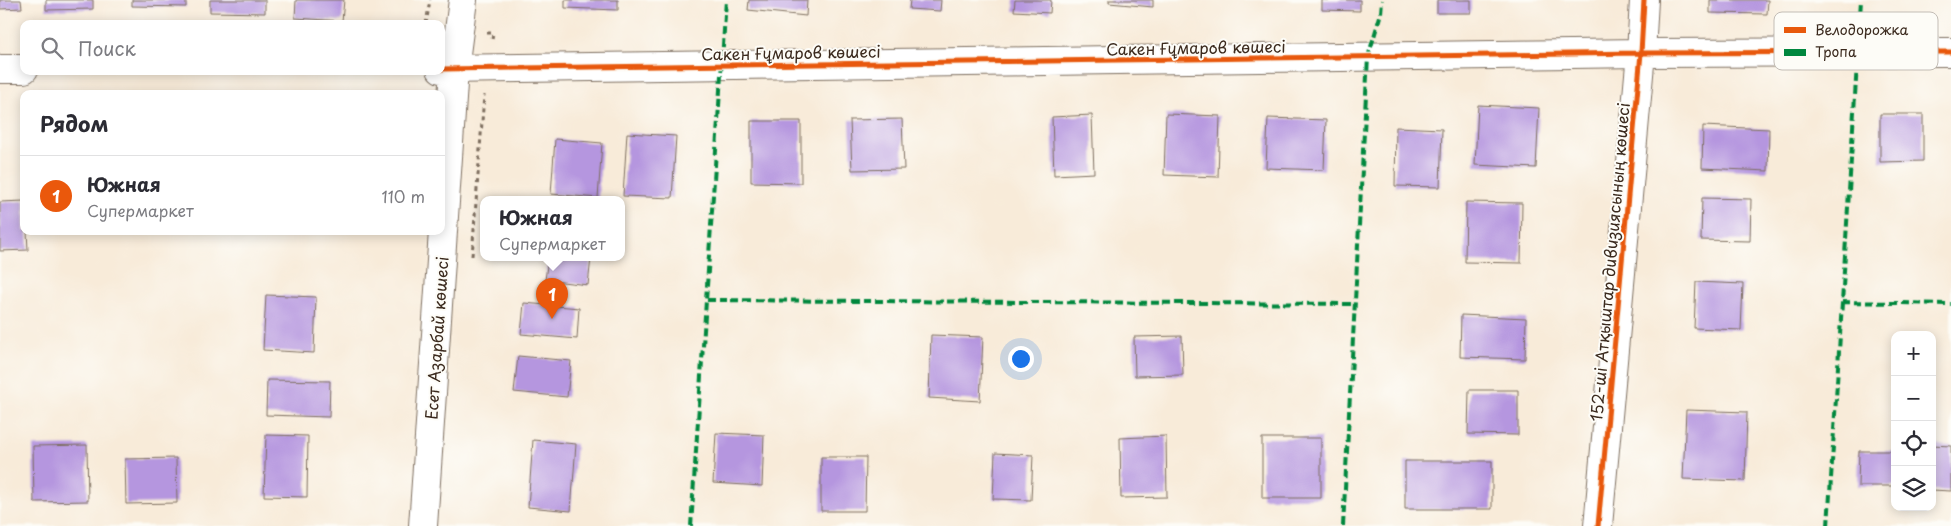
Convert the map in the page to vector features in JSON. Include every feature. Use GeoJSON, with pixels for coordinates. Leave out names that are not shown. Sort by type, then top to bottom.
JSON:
{"type":"FeatureCollection","features":[{"type":"Feature","properties":{"kind":"street","name":"Есет Азарбай көшесі"},"geometry":{"type":"LineString","coordinates":[[445,122],[448,69],[463,0]]}},
{"type":"Feature","properties":{"kind":"street","name":"152-ші Атқыштар дивизиясының көшесі"},"geometry":{"type":"LineString","coordinates":[[1598,526],[1641,53],[1644,0]]}},
{"type":"Feature","properties":{"kind":"street","name":"Сакен Ғұмаров көшесі"},"geometry":{"type":"LineString","coordinates":[[1938,52],[1951,52]]}},
{"type":"Feature","properties":{"kind":"street","name":"Сакен Ғұмаров көшесі"},"geometry":{"type":"LineString","coordinates":[[448,69],[1774,53]]}},
{"type":"Feature","properties":{"kind":"street"},"geometry":{"type":"LineString","coordinates":[[0,69],[20,69]]}},
{"type":"Feature","properties":{"kind":"street","name":"Есет Азарбай көшесі"},"geometry":{"type":"LineString","coordinates":[[422,526],[439,235]]}},
{"type":"Feature","properties":{"kind":"path"},"geometry":{"type":"LineString","coordinates":[[427,20],[430,0]]}},
{"type":"Feature","properties":{"kind":"building"},"geometry":{"type":"Polygon","coordinates":[[[0,0],[21,0],[22,8],[0,9],[0,0]]]}},
{"type":"Feature","properties":{"kind":"building"},"geometry":{"type":"Polygon","coordinates":[[[46,0],[93,0],[93,9],[46,10],[46,0]]]}},
{"type":"Feature","properties":{"kind":"building"},"geometry":{"type":"Polygon","coordinates":[[[132,0],[186,0],[186,7],[132,6],[132,0]]]}},
{"type":"Feature","properties":{"kind":"building"},"geometry":{"type":"Polygon","coordinates":[[[210,0],[265,0],[265,13],[210,12],[210,0]]]}},
{"type":"Feature","properties":{"kind":"building"},"geometry":{"type":"Polygon","coordinates":[[[296,0],[344,0],[342,20],[295,18],[296,0]]]}},
{"type":"Feature","properties":{"kind":"building"},"geometry":{"type":"Polygon","coordinates":[[[565,0],[618,0],[618,10],[565,8],[565,0]]]}},
{"type":"Feature","properties":{"kind":"building"},"geometry":{"type":"Polygon","coordinates":[[[749,0],[807,0],[806,16],[748,10],[749,0]]]}},
{"type":"Feature","properties":{"kind":"building"},"geometry":{"type":"Polygon","coordinates":[[[910,0],[941,0],[940,11],[909,9],[910,0]]]}},
{"type":"Feature","properties":{"kind":"building"},"geometry":{"type":"Polygon","coordinates":[[[1015,0],[1051,0],[1050,13],[1014,11],[1015,0]]]}},
{"type":"Feature","properties":{"kind":"building"},"geometry":{"type":"Polygon","coordinates":[[[1109,0],[1153,0],[1153,7],[1109,3],[1109,0]]]}},
{"type":"Feature","properties":{"kind":"building"},"geometry":{"type":"Polygon","coordinates":[[[1322,0],[1360,0],[1360,11],[1322,10],[1322,0]]]}},
{"type":"Feature","properties":{"kind":"building"},"geometry":{"type":"Polygon","coordinates":[[[1437,0],[1471,0],[1471,13],[1437,13],[1437,0]]]}},
{"type":"Feature","properties":{"kind":"building"},"geometry":{"type":"Polygon","coordinates":[[[1710,0],[1768,0],[1767,14],[1710,13],[1710,0]]]}},
{"type":"Feature","properties":{"kind":"building"},"geometry":{"type":"Polygon","coordinates":[[[1478,105],[1539,108],[1536,168],[1475,165],[1478,105]]]}},
{"type":"Feature","properties":{"kind":"building"},"geometry":{"type":"Polygon","coordinates":[[[1166,114],[1220,116],[1218,177],[1164,175],[1166,114]]]}},
{"type":"Feature","properties":{"kind":"building"},"geometry":{"type":"Polygon","coordinates":[[[1880,114],[1923,114],[1923,161],[1880,162],[1880,114]]]}},
{"type":"Feature","properties":{"kind":"building"},"geometry":{"type":"Polygon","coordinates":[[[1092,115],[1094,173],[1054,175],[1052,117],[1092,115]]]}},
{"type":"Feature","properties":{"kind":"building"},"geometry":{"type":"Polygon","coordinates":[[[1268,118],[1326,120],[1324,170],[1266,168],[1268,118]]]}},
{"type":"Feature","properties":{"kind":"building"},"geometry":{"type":"Polygon","coordinates":[[[902,119],[904,169],[852,170],[850,120],[902,119]]]}},
{"type":"Feature","properties":{"kind":"building"},"geometry":{"type":"Polygon","coordinates":[[[751,121],[801,121],[801,183],[751,182],[751,121]]]}},
{"type":"Feature","properties":{"kind":"building"},"geometry":{"type":"Polygon","coordinates":[[[1703,126],[1769,129],[1768,171],[1702,168],[1703,126]]]}},
{"type":"Feature","properties":{"kind":"building"},"geometry":{"type":"Polygon","coordinates":[[[1396,127],[1442,129],[1440,187],[1395,186],[1396,127]]]}},
{"type":"Feature","properties":{"kind":"building"},"geometry":{"type":"Polygon","coordinates":[[[627,133],[676,136],[672,198],[623,196],[627,133]]]}},
{"type":"Feature","properties":{"kind":"building"},"geometry":{"type":"Polygon","coordinates":[[[555,139],[602,143],[598,196],[551,194],[555,139]]]}},
{"type":"Feature","properties":{"kind":"building"},"geometry":{"type":"Polygon","coordinates":[[[1702,198],[1751,199],[1750,241],[1701,240],[1702,198]]]}},
{"type":"Feature","properties":{"kind":"building"},"geometry":{"type":"Polygon","coordinates":[[[20,201],[20,235],[27,235],[28,250],[0,251],[0,202],[20,201]]]}},
{"type":"Feature","properties":{"kind":"building"},"geometry":{"type":"Polygon","coordinates":[[[1466,202],[1522,203],[1521,263],[1465,262],[1466,202]]]}},
{"type":"Feature","properties":{"kind":"building"},"geometry":{"type":"Polygon","coordinates":[[[548,261],[591,261],[588,285],[545,280],[548,261]]]}},
{"type":"Feature","properties":{"kind":"building"},"geometry":{"type":"Polygon","coordinates":[[[1696,282],[1743,284],[1741,330],[1694,328],[1696,282]]]}},
{"type":"Feature","properties":{"kind":"building"},"geometry":{"type":"Polygon","coordinates":[[[266,295],[316,297],[314,353],[263,350],[266,295]]]}},
{"type":"Feature","properties":{"kind":"building"},"geometry":{"type":"Polygon","coordinates":[[[524,303],[579,308],[577,339],[521,334],[524,303]]]}},
{"type":"Feature","properties":{"kind":"building"},"geometry":{"type":"Polygon","coordinates":[[[1461,315],[1526,318],[1525,359],[1460,357],[1461,315]]]}},
{"type":"Feature","properties":{"kind":"building"},"geometry":{"type":"Polygon","coordinates":[[[931,335],[983,337],[980,401],[929,398],[931,335]]]}},
{"type":"Feature","properties":{"kind":"building"},"geometry":{"type":"Polygon","coordinates":[[[1182,336],[1183,375],[1135,376],[1134,337],[1182,336]]]}},
{"type":"Feature","properties":{"kind":"building"},"geometry":{"type":"Polygon","coordinates":[[[518,356],[571,361],[567,397],[514,392],[518,356]]]}},
{"type":"Feature","properties":{"kind":"building"},"geometry":{"type":"Polygon","coordinates":[[[267,380],[330,381],[329,417],[266,415],[267,380]]]}},
{"type":"Feature","properties":{"kind":"building"},"geometry":{"type":"Polygon","coordinates":[[[1469,390],[1518,390],[1518,435],[1468,434],[1469,390]]]}},
{"type":"Feature","properties":{"kind":"building"},"geometry":{"type":"Polygon","coordinates":[[[1686,410],[1747,412],[1745,481],[1683,479],[1686,410]]]}},
{"type":"Feature","properties":{"kind":"building"},"geometry":{"type":"Polygon","coordinates":[[[716,433],[764,435],[762,486],[713,483],[716,433]]]}},
{"type":"Feature","properties":{"kind":"building"},"geometry":{"type":"Polygon","coordinates":[[[266,435],[308,436],[307,497],[264,496],[266,435]]]}},
{"type":"Feature","properties":{"kind":"building"},"geometry":{"type":"Polygon","coordinates":[[[1166,436],[1167,497],[1121,498],[1120,438],[1166,436]]]}},
{"type":"Feature","properties":{"kind":"building"},"geometry":{"type":"Polygon","coordinates":[[[1262,438],[1321,438],[1321,498],[1262,498],[1262,438]]]}},
{"type":"Feature","properties":{"kind":"building"},"geometry":{"type":"Polygon","coordinates":[[[533,440],[576,444],[571,511],[528,507],[533,440]]]}},
{"type":"Feature","properties":{"kind":"building"},"geometry":{"type":"Polygon","coordinates":[[[87,445],[88,501],[34,502],[33,446],[87,445]]]}},
{"type":"Feature","properties":{"kind":"building"},"geometry":{"type":"Polygon","coordinates":[[[1936,445],[1951,446],[1951,491],[1936,490],[1936,445]]]}},
{"type":"Feature","properties":{"kind":"building"},"geometry":{"type":"Polygon","coordinates":[[[1859,451],[1891,451],[1891,486],[1858,486],[1859,451]]]}},
{"type":"Feature","properties":{"kind":"building"},"geometry":{"type":"Polygon","coordinates":[[[995,453],[1033,455],[1031,500],[993,499],[995,453]]]}},
{"type":"Feature","properties":{"kind":"building"},"geometry":{"type":"Polygon","coordinates":[[[821,457],[866,457],[865,511],[821,511],[821,457]]]}},
{"type":"Feature","properties":{"kind":"building"},"geometry":{"type":"Polygon","coordinates":[[[176,458],[177,503],[126,504],[125,459],[176,458]]]}},
{"type":"Feature","properties":{"kind":"building"},"geometry":{"type":"Polygon","coordinates":[[[1405,461],[1492,461],[1492,509],[1405,509],[1405,461]]]}},
{"type":"Feature","properties":{"kind":"marked path"},"geometry":{"type":"LineString","coordinates":[[691,526],[726,0]]}},
{"type":"Feature","properties":{"kind":"marked path"},"geometry":{"type":"LineString","coordinates":[[1343,526],[1368,57],[1381,13],[1382,0]]}},
{"type":"Feature","properties":{"kind":"marked path"},"geometry":{"type":"LineString","coordinates":[[1860,12],[1861,0]]}},
{"type":"Feature","properties":{"kind":"marked path"},"geometry":{"type":"LineString","coordinates":[[1828,526],[1857,70]]}},
{"type":"Feature","properties":{"kind":"marked path"},"geometry":{"type":"LineString","coordinates":[[707,300],[1355,304]]}},
{"type":"Feature","properties":{"kind":"marked path"},"geometry":{"type":"LineString","coordinates":[[1842,302],[1951,304]]}},
{"type":"Feature","properties":{"kind":"cycle path"},"geometry":{"type":"LineString","coordinates":[[1598,526],[1641,53],[1644,0]]}},
{"type":"Feature","properties":{"kind":"cycle path"},"geometry":{"type":"LineString","coordinates":[[1938,52],[1951,52]]}},
{"type":"Feature","properties":{"kind":"cycle path"},"geometry":{"type":"LineString","coordinates":[[445,69],[1774,53]]}},
{"type":"Feature","properties":{"kind":"place","name":"Южная"},"geometry":{"type":"Point","coordinates":[552,319]}}]}
